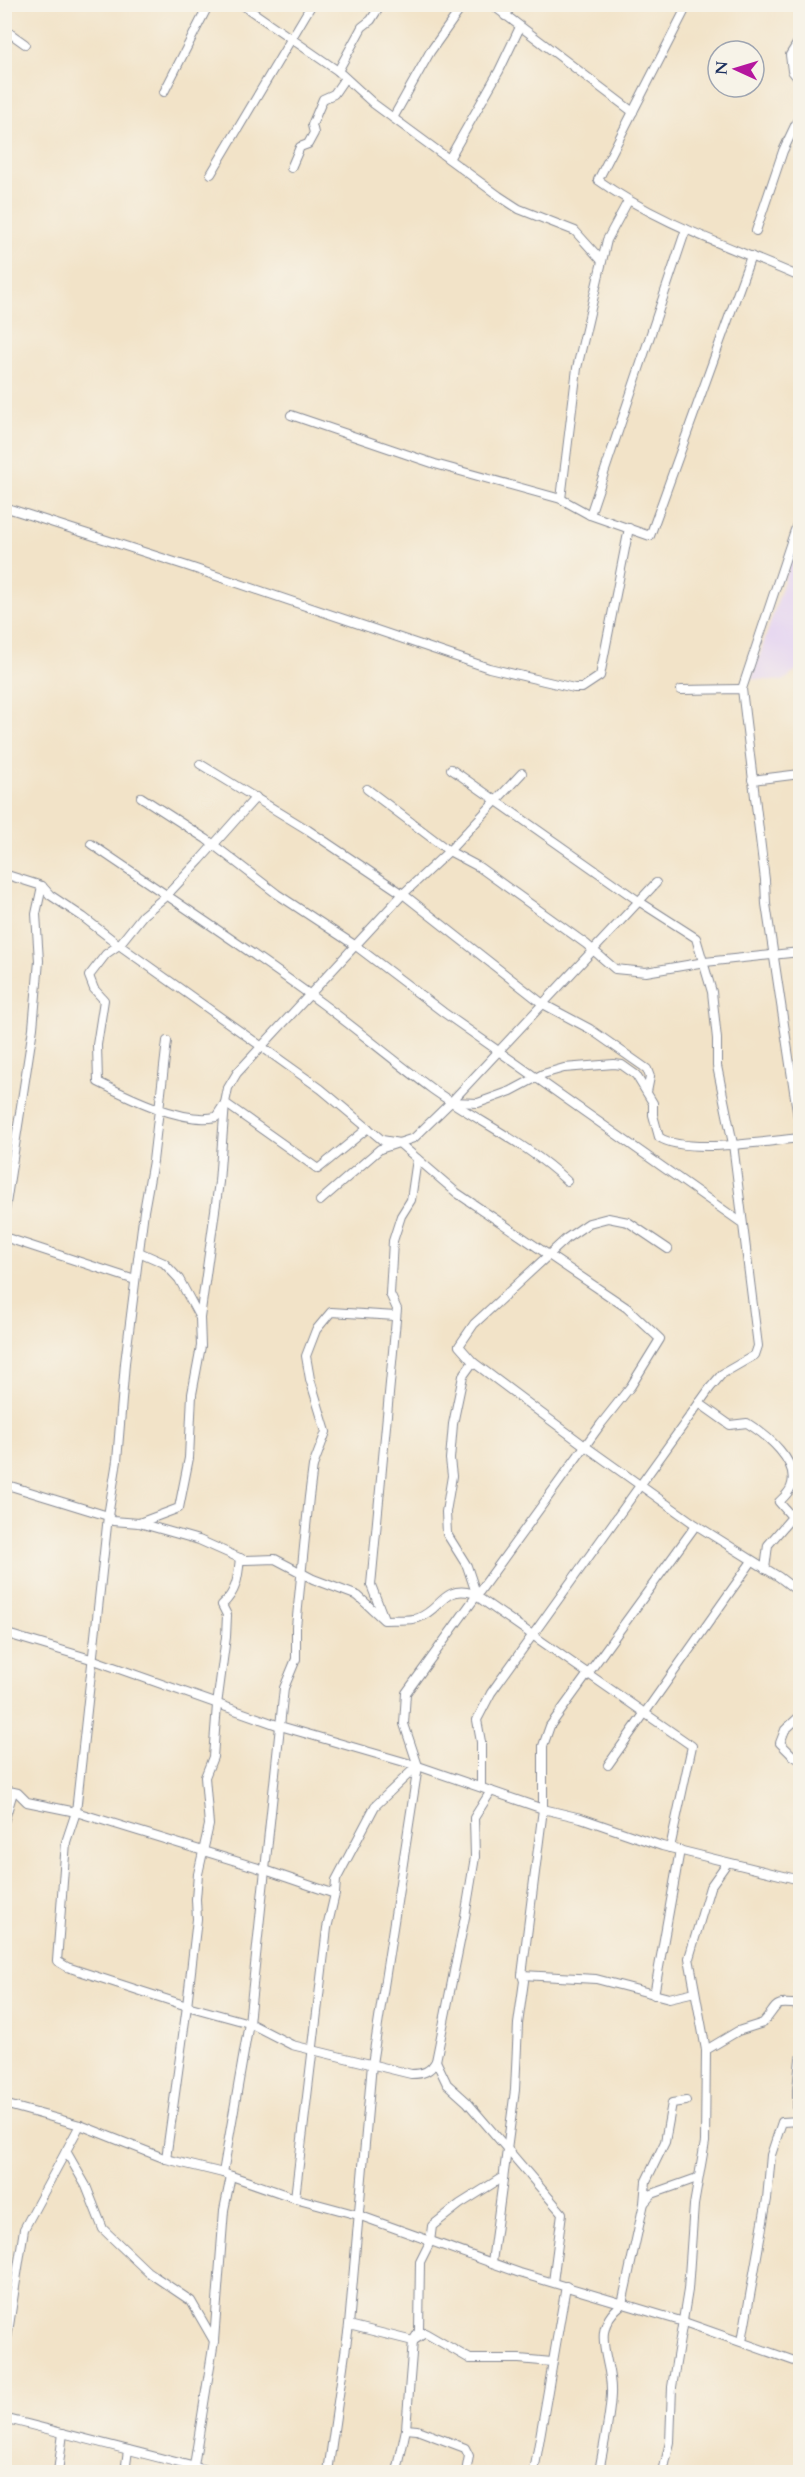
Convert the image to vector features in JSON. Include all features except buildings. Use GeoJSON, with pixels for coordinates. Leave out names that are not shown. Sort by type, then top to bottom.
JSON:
{"type":"FeatureCollection","features":[{"type":"Feature","properties":{"kind":"street"},"geometry":{"type":"LineString","coordinates":[[164,92],[209,4]]}},
{"type":"Feature","properties":{"kind":"street"},"geometry":{"type":"LineString","coordinates":[[241,4],[338,71],[393,118],[519,208],[575,231],[602,261]]}},
{"type":"Feature","properties":{"kind":"street"},"geometry":{"type":"LineString","coordinates":[[211,174],[312,4]]}},
{"type":"Feature","properties":{"kind":"street"},"geometry":{"type":"LineString","coordinates":[[338,71],[362,27],[371,20],[381,4]]}},
{"type":"Feature","properties":{"kind":"street"},"geometry":{"type":"LineString","coordinates":[[393,118],[430,52],[464,4]]}},
{"type":"Feature","properties":{"kind":"street"},"geometry":{"type":"LineString","coordinates":[[491,4],[633,112]]}},
{"type":"Feature","properties":{"kind":"street"},"geometry":{"type":"LineString","coordinates":[[505,16],[513,4]]}},
{"type":"Feature","properties":{"kind":"street"},"geometry":{"type":"LineString","coordinates":[[688,4],[598,180],[628,201],[686,229],[801,277]]}},
{"type":"Feature","properties":{"kind":"street"},"geometry":{"type":"LineString","coordinates":[[449,159],[499,71],[520,27]]}},
{"type":"Feature","properties":{"kind":"street"},"geometry":{"type":"LineString","coordinates":[[4,29],[25,44]]}},
{"type":"Feature","properties":{"kind":"street"},"geometry":{"type":"LineString","coordinates":[[801,39],[790,55],[792,71],[801,81]]}},
{"type":"Feature","properties":{"kind":"street"},"geometry":{"type":"LineString","coordinates":[[291,168],[300,147],[308,144],[314,132],[312,124],[323,99],[334,94],[345,78]]}},
{"type":"Feature","properties":{"kind":"street"},"geometry":{"type":"LineString","coordinates":[[756,231],[783,151],[801,115]]}},
{"type":"Feature","properties":{"kind":"street"},"geometry":{"type":"LineString","coordinates":[[561,500],[577,368],[607,240],[628,201]]}},
{"type":"Feature","properties":{"kind":"street"},"geometry":{"type":"LineString","coordinates":[[590,515],[686,229]]}},
{"type":"Feature","properties":{"kind":"street"},"geometry":{"type":"LineString","coordinates":[[291,415],[435,465],[561,500],[590,515],[650,536],[751,256]]}},
{"type":"Feature","properties":{"kind":"street"},"geometry":{"type":"LineString","coordinates":[[4,507],[210,573],[489,668],[574,688],[582,688],[600,676],[629,528]]}},
{"type":"Feature","properties":{"kind":"street"},"geometry":{"type":"LineString","coordinates":[[801,515],[742,689],[773,954],[801,1131]]}},
{"type":"Feature","properties":{"kind":"street"},"geometry":{"type":"LineString","coordinates":[[681,690],[742,689]]}},
{"type":"Feature","properties":{"kind":"street"},"geometry":{"type":"LineString","coordinates":[[200,764],[256,797],[403,894],[543,1004],[590,1029],[647,1069],[650,1077],[647,1092]]}},
{"type":"Feature","properties":{"kind":"street"},"geometry":{"type":"LineString","coordinates":[[451,769],[498,800],[639,902],[696,938],[712,992],[717,1039],[717,1066],[733,1144],[758,1347],[755,1355],[722,1374],[699,1403],[478,1714],[477,1726],[481,1742],[481,1787]]}},
{"type":"Feature","properties":{"kind":"street"},"geometry":{"type":"LineString","coordinates":[[139,1523],[179,1508],[189,1458],[192,1395],[201,1346],[200,1317],[219,1182],[228,1088],[237,1073],[261,1046],[403,894],[449,851],[522,773]]}},
{"type":"Feature","properties":{"kind":"street"},"geometry":{"type":"LineString","coordinates":[[752,780],[801,774]]}},
{"type":"Feature","properties":{"kind":"street"},"geometry":{"type":"LineString","coordinates":[[366,789],[449,851],[479,867],[615,969],[646,972],[801,952]]}},
{"type":"Feature","properties":{"kind":"street"},"geometry":{"type":"LineString","coordinates":[[141,797],[213,844],[277,894],[356,946],[443,1012],[742,1223]]}},
{"type":"Feature","properties":{"kind":"street"},"geometry":{"type":"LineString","coordinates":[[225,1103],[216,1117],[207,1119],[160,1110],[98,1082],[97,1045],[104,1000],[94,989],[89,976],[106,954],[119,945],[142,915],[165,896],[256,797]]}},
{"type":"Feature","properties":{"kind":"street"},"geometry":{"type":"LineString","coordinates":[[91,844],[310,994],[395,1062],[451,1102],[490,1128],[522,1144],[567,1181]]}},
{"type":"Feature","properties":{"kind":"street"},"geometry":{"type":"LineString","coordinates":[[4,874],[42,886],[50,895],[321,1089],[382,1140],[399,1143],[457,1193],[627,1308],[660,1339],[631,1386],[406,1693],[404,1724],[418,1766],[372,2064],[349,2325],[328,2472]]}},
{"type":"Feature","properties":{"kind":"street"},"geometry":{"type":"LineString","coordinates":[[320,1201],[380,1149],[414,1138],[500,1051],[656,883]]}},
{"type":"Feature","properties":{"kind":"street"},"geometry":{"type":"LineString","coordinates":[[4,1217],[33,1028],[39,961],[36,914],[42,886]]}},
{"type":"Feature","properties":{"kind":"street"},"geometry":{"type":"LineString","coordinates":[[167,1041],[160,1110],[121,1393],[117,1461],[91,1659],[76,1812],[66,1842],[57,1961],[67,1967],[249,2023],[292,2045],[419,2074],[426,2073],[436,2061],[465,1917],[475,1857],[474,1818],[491,1791]]}},
{"type":"Feature","properties":{"kind":"street"},"geometry":{"type":"LineString","coordinates":[[451,1102],[478,1103],[511,1091],[536,1077],[564,1068],[614,1064],[629,1069],[636,1075],[653,1103],[653,1115],[659,1137],[664,1141],[683,1145],[733,1144],[801,1138]]}},
{"type":"Feature","properties":{"kind":"street"},"geometry":{"type":"LineString","coordinates":[[225,1103],[318,1169],[368,1128]]}},
{"type":"Feature","properties":{"kind":"street"},"geometry":{"type":"LineString","coordinates":[[384,1620],[371,1585],[397,1309],[390,1294],[393,1241],[401,1216],[411,1200],[417,1159]]}},
{"type":"Feature","properties":{"kind":"street"},"geometry":{"type":"LineString","coordinates":[[668,1249],[628,1222],[608,1218],[589,1223],[567,1238],[474,1324],[459,1346],[473,1362],[585,1446],[696,1525],[801,1593]]}},
{"type":"Feature","properties":{"kind":"street"},"geometry":{"type":"LineString","coordinates":[[4,1237],[135,1280]]}},
{"type":"Feature","properties":{"kind":"street"},"geometry":{"type":"LineString","coordinates":[[139,1252],[164,1263],[172,1271],[179,1279],[200,1317]]}},
{"type":"Feature","properties":{"kind":"street"},"geometry":{"type":"LineString","coordinates":[[194,2470],[214,2341],[227,2175],[249,2023],[284,1689],[296,1659],[296,1627],[313,1466],[326,1432],[310,1379],[306,1356],[316,1330],[331,1312],[396,1316]]}},
{"type":"Feature","properties":{"kind":"street"},"geometry":{"type":"LineString","coordinates":[[473,1362],[463,1376],[453,1424],[450,1459],[452,1476],[446,1512],[447,1534],[466,1566],[477,1596]]}},
{"type":"Feature","properties":{"kind":"street"},"geometry":{"type":"LineString","coordinates":[[699,1403],[730,1425],[747,1423],[776,1444],[781,1449],[792,1475],[792,1486],[779,1502],[792,1517],[768,1545],[765,1569]]}},
{"type":"Feature","properties":{"kind":"street"},"geometry":{"type":"LineString","coordinates":[[4,1484],[108,1516],[122,1523],[139,1523],[199,1540],[240,1558],[275,1559],[358,1596],[384,1620],[419,1618],[453,1591],[462,1590],[477,1596],[692,1746],[670,1848]]}},
{"type":"Feature","properties":{"kind":"street"},"geometry":{"type":"LineString","coordinates":[[492,2262],[515,2090],[518,2024],[524,1981],[522,1975],[543,1809],[545,1736],[696,1525]]}},
{"type":"Feature","properties":{"kind":"street"},"geometry":{"type":"LineString","coordinates":[[166,2159],[188,2006],[197,1920],[198,1874],[209,1825],[205,1777],[213,1757],[227,1615],[222,1605],[237,1586],[240,1558]]}},
{"type":"Feature","properties":{"kind":"street"},"geometry":{"type":"LineString","coordinates":[[608,1765],[752,1561]]}},
{"type":"Feature","properties":{"kind":"street"},"geometry":{"type":"LineString","coordinates":[[4,1633],[91,1659],[280,1726],[418,1766],[543,1809],[581,1818],[670,1848],[801,1880]]}},
{"type":"Feature","properties":{"kind":"street"},"geometry":{"type":"LineString","coordinates":[[801,1716],[785,1730],[780,1743],[801,1760]]}},
{"type":"Feature","properties":{"kind":"street"},"geometry":{"type":"LineString","coordinates":[[295,2198],[311,2050],[327,1928],[336,1880],[375,1806],[418,1766]]}},
{"type":"Feature","properties":{"kind":"street"},"geometry":{"type":"LineString","coordinates":[[4,1822],[9,1791],[18,1793],[27,1802],[76,1812],[265,1870],[334,1894]]}},
{"type":"Feature","properties":{"kind":"street"},"geometry":{"type":"LineString","coordinates":[[654,1995],[680,1850]]}},
{"type":"Feature","properties":{"kind":"street"},"geometry":{"type":"LineString","coordinates":[[663,2472],[670,2442],[672,2387],[684,2322],[697,2178],[705,2142],[706,2050],[689,1963],[690,1951],[710,1887],[727,1863]]}},
{"type":"Feature","properties":{"kind":"street"},"geometry":{"type":"LineString","coordinates":[[522,1975],[596,1978],[669,1998],[695,1992]]}},
{"type":"Feature","properties":{"kind":"street"},"geometry":{"type":"LineString","coordinates":[[706,2050],[738,2031],[763,2023],[778,2004],[801,2005]]}},
{"type":"Feature","properties":{"kind":"street"},"geometry":{"type":"LineString","coordinates":[[742,2341],[767,2199],[771,2155],[782,2122],[799,2121],[797,2090],[801,2059]]}},
{"type":"Feature","properties":{"kind":"street"},"geometry":{"type":"LineString","coordinates":[[436,2061],[447,2084],[467,2102],[562,2213],[553,2282]]}},
{"type":"Feature","properties":{"kind":"street"},"geometry":{"type":"LineString","coordinates":[[599,2472],[611,2393],[603,2342],[605,2322],[622,2304],[644,2203],[646,2181],[665,2142],[672,2103],[686,2101]]}},
{"type":"Feature","properties":{"kind":"street"},"geometry":{"type":"LineString","coordinates":[[4,2104],[80,2125],[166,2159],[358,2215],[430,2242],[684,2322],[801,2363]]}},
{"type":"Feature","properties":{"kind":"street"},"geometry":{"type":"LineString","coordinates":[[4,2358],[24,2229],[80,2125]]}},
{"type":"Feature","properties":{"kind":"street"},"geometry":{"type":"LineString","coordinates":[[66,2151],[86,2186],[103,2229],[148,2272],[190,2301],[214,2341]]}},
{"type":"Feature","properties":{"kind":"street"},"geometry":{"type":"LineString","coordinates":[[397,2472],[406,2429],[413,2341],[419,2331],[420,2262],[430,2242],[432,2226],[460,2204],[503,2177]]}},
{"type":"Feature","properties":{"kind":"street"},"geometry":{"type":"LineString","coordinates":[[644,2203],[652,2194],[697,2178]]}},
{"type":"Feature","properties":{"kind":"street"},"geometry":{"type":"LineString","coordinates":[[534,2472],[566,2286]]}},
{"type":"Feature","properties":{"kind":"street"},"geometry":{"type":"LineString","coordinates":[[349,2325],[413,2341],[425,2333],[470,2359],[552,2362]]}},
{"type":"Feature","properties":{"kind":"street"},"geometry":{"type":"LineString","coordinates":[[4,2418],[128,2450],[194,2470],[215,2472]]}},
{"type":"Feature","properties":{"kind":"street"},"geometry":{"type":"LineString","coordinates":[[406,2429],[417,2430],[465,2448],[469,2456],[466,2472]]}},
{"type":"Feature","properties":{"kind":"street"},"geometry":{"type":"LineString","coordinates":[[58,2472],[63,2433]]}},
{"type":"Feature","properties":{"kind":"street"},"geometry":{"type":"LineString","coordinates":[[125,2472],[128,2450]]}},
{"type":"Feature","properties":{"kind":"shaded area"},"geometry":{"type":"Polygon","coordinates":[[[800,532],[800,668],[783,681],[752,679],[800,532]]]}}]}
